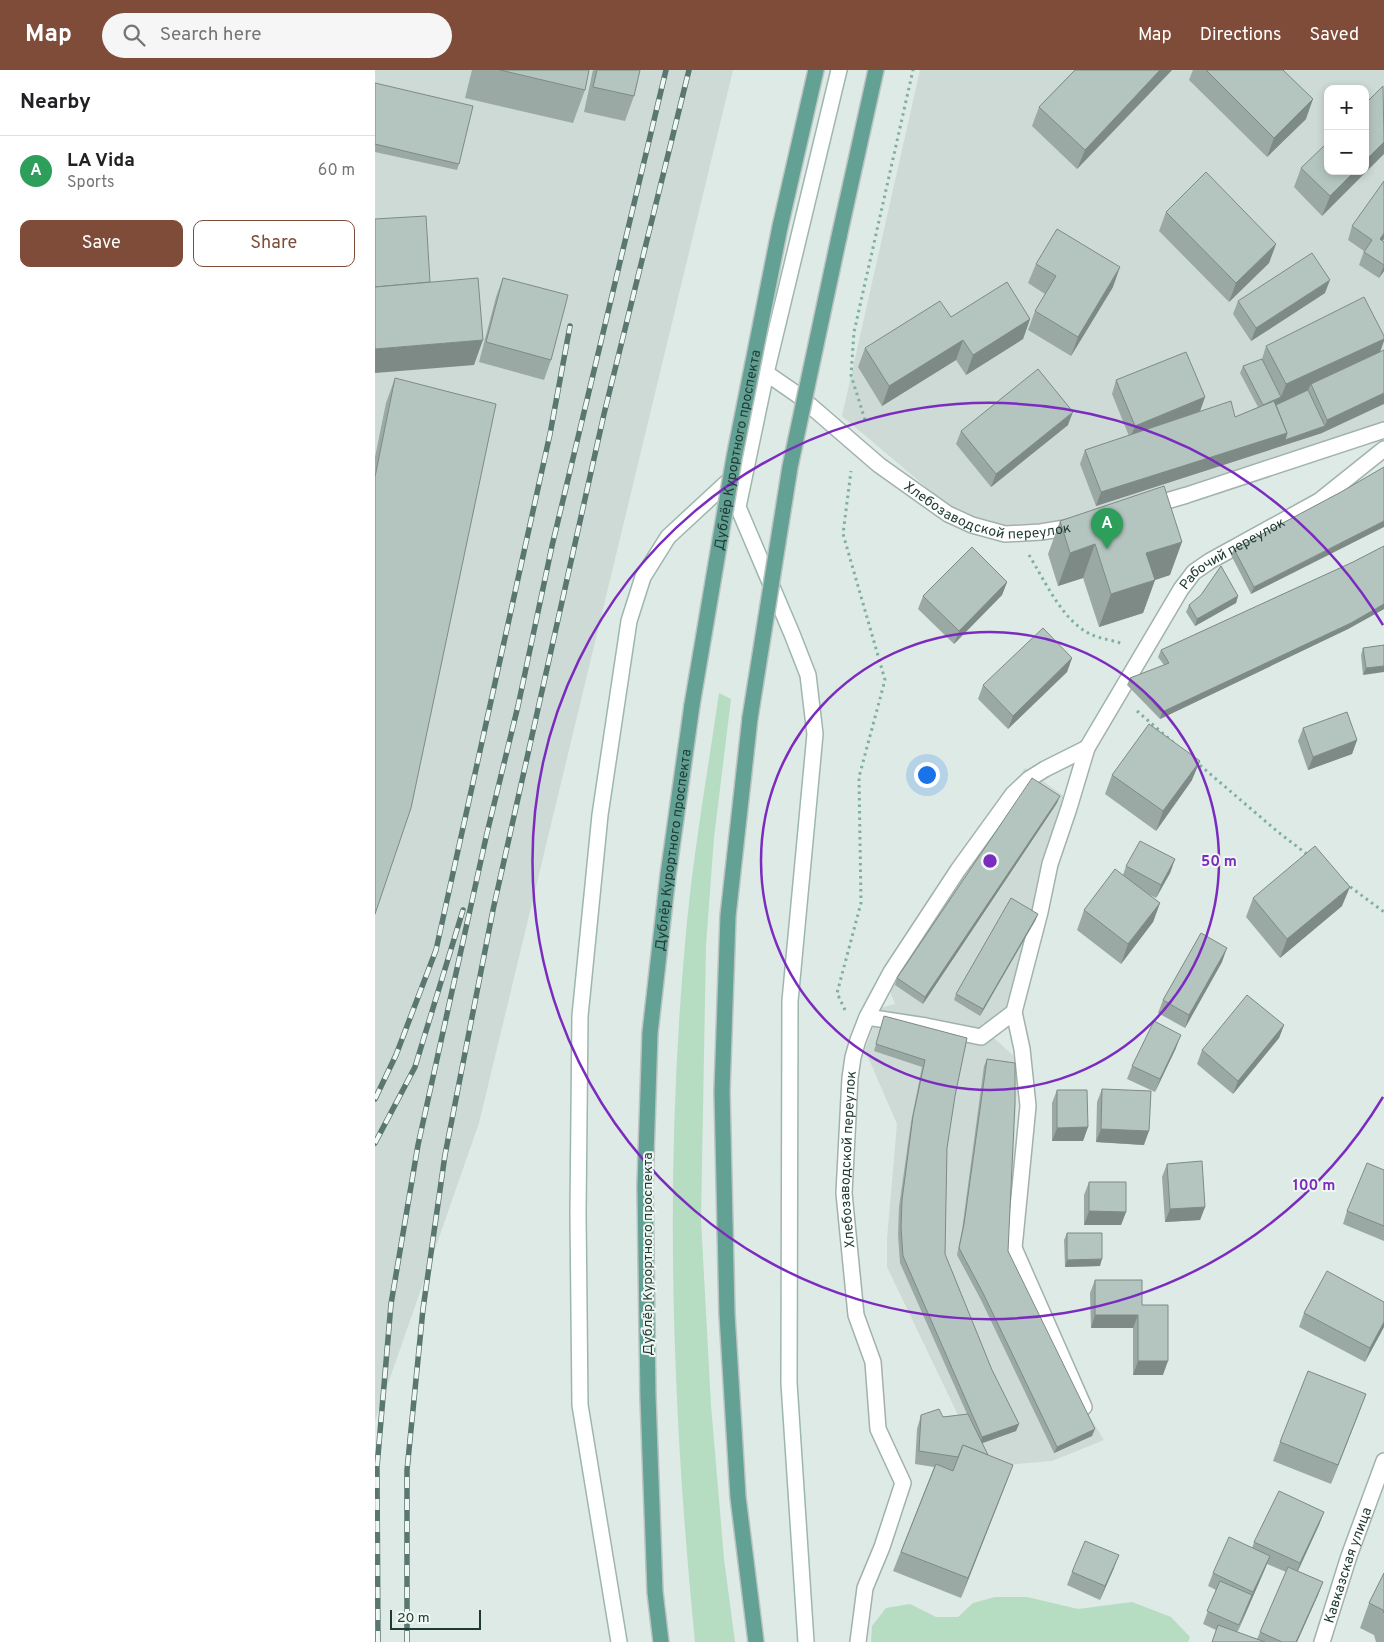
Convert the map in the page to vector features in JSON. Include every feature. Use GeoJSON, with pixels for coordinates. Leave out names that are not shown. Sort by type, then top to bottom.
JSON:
{"type":"FeatureCollection","features":[{"type":"Feature","properties":{"kind":"main road","name":"Дублёр Курортного проспекта"},"geometry":{"type":"LineString","coordinates":[[661,1642],[655,1592],[648,1398],[645,1186],[649,1042],[668,875],[692,705],[734,458],[780,226],[816,70]]}},
{"type":"Feature","properties":{"kind":"main road"},"geometry":{"type":"LineString","coordinates":[[806,1642],[789,1383],[790,1001],[815,734],[808,675],[738,507],[766,373],[839,70]]}},
{"type":"Feature","properties":{"kind":"main road"},"geometry":{"type":"LineString","coordinates":[[756,1642],[737,1477],[727,1314],[723,1091],[728,916],[750,718],[790,467],[877,70]]}},
{"type":"Feature","properties":{"kind":"main road","name":"Хлебозаводской переулок"},"geometry":{"type":"LineString","coordinates":[[766,373],[798,395],[879,465],[948,514],[973,525],[1005,534],[1041,532],[1087,523]]}},
{"type":"Feature","properties":{"kind":"main road"},"geometry":{"type":"LineString","coordinates":[[1133,510],[1187,495],[1384,430]]}},
{"type":"Feature","properties":{"kind":"main road","name":"Рабочий переулок"},"geometry":{"type":"LineString","coordinates":[[1117,694],[1181,589],[1194,572],[1230,548],[1319,501],[1384,449]]}},
{"type":"Feature","properties":{"kind":"main road"},"geometry":{"type":"LineString","coordinates":[[619,1642],[580,1404],[578,1213],[581,1016],[600,815],[629,621],[643,577],[668,537],[746,464]]}},
{"type":"Feature","properties":{"kind":"main road"},"geometry":{"type":"LineString","coordinates":[[1084,1407],[1014,1248],[1028,1106],[1023,1050],[1014,1012],[1041,912],[1050,864],[1087,748],[1117,694]]}},
{"type":"Feature","properties":{"kind":"main road","name":"Хлебозаводской переулок"},"geometry":{"type":"LineString","coordinates":[[858,1642],[865,1588],[882,1546],[903,1483],[878,1429],[873,1362],[856,1315],[844,1193],[850,1078],[858,1040],[867,1018],[891,972],[958,870],[1013,794],[1037,774],[1087,748]]}},
{"type":"Feature","properties":{"kind":"main road"},"geometry":{"type":"LineString","coordinates":[[867,1018],[926,1026],[981,1037],[1014,1012]]}},
{"type":"Feature","properties":{"kind":"main road","name":"Кавказская улица"},"geometry":{"type":"LineString","coordinates":[[1322,1642],[1349,1556],[1384,1461]]}},
{"type":"Feature","properties":{"kind":"path"},"geometry":{"type":"LineString","coordinates":[[868,429],[851,375],[854,332],[913,70]]}},
{"type":"Feature","properties":{"kind":"path"},"geometry":{"type":"LineString","coordinates":[[854,443],[843,534],[885,680],[859,776],[861,904],[837,992],[858,1040]]}},
{"type":"Feature","properties":{"kind":"path"},"geometry":{"type":"LineString","coordinates":[[1017,534],[1051,592],[1074,624],[1092,635],[1123,644],[1141,655]]}},
{"type":"Feature","properties":{"kind":"path"},"geometry":{"type":"LineString","coordinates":[[1117,694],[1176,744]]}},
{"type":"Feature","properties":{"kind":"path"},"geometry":{"type":"LineString","coordinates":[[1191,757],[1309,855]]}},
{"type":"Feature","properties":{"kind":"path"},"geometry":{"type":"LineString","coordinates":[[1339,878],[1384,912]]}},
{"type":"Feature","properties":{"kind":"shaded area"},"geometry":{"type":"Polygon","coordinates":[[[375,70],[733,70],[479,1123],[375,1421],[375,70]]]}},
{"type":"Feature","properties":{"kind":"shaded area"},"geometry":{"type":"Polygon","coordinates":[[[920,70],[1384,70],[1384,422],[1078,521],[1006,529],[953,510],[842,416],[920,70]]]}},
{"type":"Feature","properties":{"kind":"shaded area"},"geometry":{"type":"Polygon","coordinates":[[[1025,768],[1065,797],[1033,944],[994,1038],[1018,1060],[1010,1235],[1084,1407],[1104,1440],[1052,1461],[993,1466],[982,1465],[887,1267],[887,1239],[897,1124],[865,1050],[880,1008],[895,1004],[885,979],[1025,768]]]}},
{"type":"Feature","properties":{"kind":"green space"},"geometry":{"type":"Polygon","coordinates":[[[719,693],[731,699],[714,838],[706,945],[701,1220],[711,1405],[724,1559],[735,1642],[695,1642],[687,1555],[676,1381],[673,1293],[674,1118],[678,1031],[688,913],[719,693]]]}},
{"type":"Feature","properties":{"kind":"green space"},"geometry":{"type":"Polygon","coordinates":[[[995,1597],[1027,1597],[1078,1609],[1132,1602],[1171,1617],[1190,1637],[1188,1642],[871,1642],[872,1626],[886,1608],[910,1604],[936,1617],[958,1617],[973,1603],[995,1597]]]}},
{"type":"Feature","properties":{"kind":"building"},"geometry":{"type":"Polygon","coordinates":[[[500,70],[589,70],[585,90],[500,70]]]}},
{"type":"Feature","properties":{"kind":"building"},"geometry":{"type":"Polygon","coordinates":[[[597,70],[640,70],[634,96],[593,87],[597,70]]]}},
{"type":"Feature","properties":{"kind":"building"},"geometry":{"type":"Polygon","coordinates":[[[1075,70],[1160,70],[1085,150],[1039,107],[1075,70]]]}},
{"type":"Feature","properties":{"kind":"building"},"geometry":{"type":"Polygon","coordinates":[[[1206,70],[1283,70],[1313,99],[1274,138],[1206,70]]]}},
{"type":"Feature","properties":{"kind":"building"},"geometry":{"type":"Polygon","coordinates":[[[375,83],[473,106],[459,164],[375,144],[375,83]]]}},
{"type":"Feature","properties":{"kind":"building"},"geometry":{"type":"Polygon","coordinates":[[[1383,86],[1384,142],[1369,157],[1369,130],[1369,100],[1383,86]]]}},
{"type":"Feature","properties":{"kind":"building"},"geometry":{"type":"Polygon","coordinates":[[[1324,146],[1324,175],[1351,175],[1330,196],[1301,168],[1324,146]]]}},
{"type":"Feature","properties":{"kind":"building"},"geometry":{"type":"Polygon","coordinates":[[[1206,172],[1276,244],[1236,283],[1166,212],[1206,172]]]}},
{"type":"Feature","properties":{"kind":"building"},"geometry":{"type":"Polygon","coordinates":[[[1384,181],[1384,233],[1380,239],[1384,242],[1384,265],[1364,252],[1372,240],[1352,226],[1384,181]]]}},
{"type":"Feature","properties":{"kind":"building"},"geometry":{"type":"Polygon","coordinates":[[[426,216],[430,282],[375,287],[375,219],[426,216]]]}},
{"type":"Feature","properties":{"kind":"building"},"geometry":{"type":"Polygon","coordinates":[[[1057,229],[1120,267],[1078,337],[1035,311],[1056,276],[1036,264],[1057,229]]]}},
{"type":"Feature","properties":{"kind":"building"},"geometry":{"type":"Polygon","coordinates":[[[1312,253],[1330,280],[1256,328],[1238,301],[1312,253]]]}},
{"type":"Feature","properties":{"kind":"building"},"geometry":{"type":"Polygon","coordinates":[[[478,278],[483,340],[375,349],[375,287],[478,278]]]}},
{"type":"Feature","properties":{"kind":"building"},"geometry":{"type":"Polygon","coordinates":[[[503,278],[568,295],[551,360],[486,342],[503,278]]]}},
{"type":"Feature","properties":{"kind":"building"},"geometry":{"type":"Polygon","coordinates":[[[1007,282],[1030,319],[973,355],[963,340],[889,386],[865,348],[940,301],[951,317],[1007,282]]]}},
{"type":"Feature","properties":{"kind":"building"},"geometry":{"type":"Polygon","coordinates":[[[1364,297],[1384,339],[1286,384],[1266,346],[1364,297]]]}},
{"type":"Feature","properties":{"kind":"building"},"geometry":{"type":"Polygon","coordinates":[[[1384,350],[1384,393],[1327,420],[1311,384],[1384,350]]]}},
{"type":"Feature","properties":{"kind":"building"},"geometry":{"type":"Polygon","coordinates":[[[1186,352],[1205,397],[1135,426],[1116,380],[1186,352]]]}},
{"type":"Feature","properties":{"kind":"building"},"geometry":{"type":"Polygon","coordinates":[[[1262,359],[1281,397],[1263,405],[1243,366],[1262,359]]]}},
{"type":"Feature","properties":{"kind":"building"},"geometry":{"type":"Polygon","coordinates":[[[1038,369],[1073,412],[996,474],[961,431],[1038,369]]]}},
{"type":"Feature","properties":{"kind":"building"},"geometry":{"type":"Polygon","coordinates":[[[395,378],[496,404],[411,808],[375,914],[375,477],[395,378]]]}},
{"type":"Feature","properties":{"kind":"building"},"geometry":{"type":"Polygon","coordinates":[[[1308,390],[1325,426],[1285,440],[1287,433],[1276,405],[1308,390]]]}},
{"type":"Feature","properties":{"kind":"building"},"geometry":{"type":"Polygon","coordinates":[[[1231,401],[1235,417],[1274,401],[1287,433],[1101,492],[1085,450],[1231,401]]]}},
{"type":"Feature","properties":{"kind":"building"},"geometry":{"type":"Polygon","coordinates":[[[1384,467],[1384,521],[1254,587],[1234,549],[1384,467]]]}},
{"type":"Feature","properties":{"kind":"building"},"geometry":{"type":"Polygon","coordinates":[[[1164,486],[1182,542],[1146,553],[1155,580],[1111,594],[1095,544],[1070,553],[1060,521],[1164,486]]]}},
{"type":"Feature","properties":{"kind":"building"},"geometry":{"type":"Polygon","coordinates":[[[1384,546],[1384,604],[1351,623],[1162,712],[1130,678],[1169,663],[1161,650],[1384,546]]]}},
{"type":"Feature","properties":{"kind":"building"},"geometry":{"type":"Polygon","coordinates":[[[972,547],[1007,582],[959,631],[923,596],[972,547]]]}},
{"type":"Feature","properties":{"kind":"building"},"geometry":{"type":"Polygon","coordinates":[[[1221,566],[1238,596],[1197,619],[1189,605],[1201,595],[1221,566]]]}},
{"type":"Feature","properties":{"kind":"building"},"geometry":{"type":"Polygon","coordinates":[[[1043,628],[1072,658],[1013,716],[983,685],[1043,628]]]}},
{"type":"Feature","properties":{"kind":"building"},"geometry":{"type":"Polygon","coordinates":[[[1384,645],[1384,666],[1366,668],[1363,648],[1384,645]]]}},
{"type":"Feature","properties":{"kind":"building"},"geometry":{"type":"Polygon","coordinates":[[[1347,712],[1357,740],[1313,757],[1303,728],[1347,712]]]}},
{"type":"Feature","properties":{"kind":"building"},"geometry":{"type":"Polygon","coordinates":[[[1149,724],[1200,761],[1163,811],[1112,775],[1149,724]]]}},
{"type":"Feature","properties":{"kind":"building"},"geometry":{"type":"Polygon","coordinates":[[[1032,778],[1060,796],[925,997],[897,978],[1032,778]]]}},
{"type":"Feature","properties":{"kind":"building"},"geometry":{"type":"Polygon","coordinates":[[[1140,841],[1175,859],[1161,885],[1126,866],[1140,841]]]}},
{"type":"Feature","properties":{"kind":"building"},"geometry":{"type":"Polygon","coordinates":[[[1315,846],[1350,887],[1287,939],[1253,898],[1315,846]]]}},
{"type":"Feature","properties":{"kind":"building"},"geometry":{"type":"Polygon","coordinates":[[[1115,869],[1160,903],[1128,944],[1084,910],[1115,869]]]}},
{"type":"Feature","properties":{"kind":"building"},"geometry":{"type":"Polygon","coordinates":[[[1011,898],[1038,914],[983,1009],[956,994],[1011,898]]]}},
{"type":"Feature","properties":{"kind":"building"},"geometry":{"type":"Polygon","coordinates":[[[1201,933],[1227,948],[1189,1015],[1163,1000],[1201,933]]]}},
{"type":"Feature","properties":{"kind":"building"},"geometry":{"type":"Polygon","coordinates":[[[1247,995],[1284,1025],[1238,1081],[1202,1050],[1247,995]]]}},
{"type":"Feature","properties":{"kind":"building"},"geometry":{"type":"Polygon","coordinates":[[[884,1016],[967,1038],[947,1148],[945,1254],[992,1370],[1019,1424],[982,1437],[903,1256],[902,1200],[913,1116],[925,1060],[876,1044],[884,1016]]]}},
{"type":"Feature","properties":{"kind":"building"},"geometry":{"type":"Polygon","coordinates":[[[1154,1021],[1181,1035],[1160,1079],[1132,1066],[1154,1021]]]}},
{"type":"Feature","properties":{"kind":"building"},"geometry":{"type":"Polygon","coordinates":[[[987,1059],[1015,1063],[1008,1251],[1095,1429],[1057,1447],[983,1293],[959,1248],[987,1059]]]}},
{"type":"Feature","properties":{"kind":"building"},"geometry":{"type":"Polygon","coordinates":[[[1102,1089],[1151,1091],[1149,1131],[1101,1129],[1102,1089]]]}},
{"type":"Feature","properties":{"kind":"building"},"geometry":{"type":"Polygon","coordinates":[[[1057,1090],[1087,1090],[1088,1127],[1057,1128],[1057,1090]]]}},
{"type":"Feature","properties":{"kind":"building"},"geometry":{"type":"Polygon","coordinates":[[[1202,1161],[1205,1207],[1170,1209],[1167,1164],[1202,1161]]]}},
{"type":"Feature","properties":{"kind":"building"},"geometry":{"type":"Polygon","coordinates":[[[1367,1163],[1384,1170],[1384,1226],[1347,1211],[1367,1163]]]}},
{"type":"Feature","properties":{"kind":"building"},"geometry":{"type":"Polygon","coordinates":[[[1089,1182],[1126,1182],[1126,1212],[1089,1211],[1089,1182]]]}},
{"type":"Feature","properties":{"kind":"building"},"geometry":{"type":"Polygon","coordinates":[[[1067,1233],[1102,1233],[1102,1259],[1067,1260],[1067,1233]]]}},
{"type":"Feature","properties":{"kind":"building"},"geometry":{"type":"Polygon","coordinates":[[[1327,1271],[1384,1302],[1384,1322],[1370,1348],[1304,1313],[1327,1271]]]}},
{"type":"Feature","properties":{"kind":"building"},"geometry":{"type":"Polygon","coordinates":[[[1095,1280],[1142,1280],[1142,1305],[1168,1305],[1168,1361],[1138,1361],[1138,1315],[1095,1315],[1095,1280]]]}},
{"type":"Feature","properties":{"kind":"building"},"geometry":{"type":"Polygon","coordinates":[[[1308,1371],[1366,1394],[1338,1465],[1280,1442],[1308,1371]]]}},
{"type":"Feature","properties":{"kind":"building"},"geometry":{"type":"Polygon","coordinates":[[[939,1409],[943,1417],[968,1414],[988,1455],[963,1445],[958,1457],[919,1451],[921,1415],[939,1409]]]}},
{"type":"Feature","properties":{"kind":"building"},"geometry":{"type":"Polygon","coordinates":[[[963,1445],[1013,1465],[968,1578],[901,1552],[936,1464],[953,1471],[963,1445]]]}},
{"type":"Feature","properties":{"kind":"building"},"geometry":{"type":"Polygon","coordinates":[[[1279,1491],[1324,1512],[1300,1563],[1254,1542],[1279,1491]]]}},
{"type":"Feature","properties":{"kind":"building"},"geometry":{"type":"Polygon","coordinates":[[[1229,1537],[1270,1556],[1253,1592],[1213,1573],[1229,1537]]]}},
{"type":"Feature","properties":{"kind":"building"},"geometry":{"type":"Polygon","coordinates":[[[1085,1541],[1119,1555],[1105,1586],[1072,1572],[1085,1541]]]}},
{"type":"Feature","properties":{"kind":"building"},"geometry":{"type":"Polygon","coordinates":[[[1288,1567],[1323,1582],[1296,1642],[1282,1642],[1260,1632],[1288,1567]]]}},
{"type":"Feature","properties":{"kind":"building"},"geometry":{"type":"Polygon","coordinates":[[[1384,1573],[1384,1613],[1383,1610],[1369,1603],[1384,1573]]]}},
{"type":"Feature","properties":{"kind":"building"},"geometry":{"type":"Polygon","coordinates":[[[1220,1581],[1252,1595],[1239,1625],[1207,1611],[1220,1581]]]}},
{"type":"Feature","properties":{"kind":"building"},"geometry":{"type":"Polygon","coordinates":[[[1218,1625],[1265,1642],[1212,1642],[1218,1625]]]}},
{"type":"Feature","properties":{"kind":"railway"},"geometry":{"type":"LineString","coordinates":[[378,1642],[377,1467],[391,1304],[418,1145],[487,833],[518,706],[552,546],[666,70]]}},
{"type":"Feature","properties":{"kind":"railway"},"geometry":{"type":"LineString","coordinates":[[407,1642],[407,1470],[423,1309],[445,1155],[493,910],[604,414],[689,70]]}},
{"type":"Feature","properties":{"kind":"railway"},"geometry":{"type":"LineString","coordinates":[[375,1099],[396,1055],[436,950],[550,434],[570,326]]}},
{"type":"Feature","properties":{"kind":"railway"},"geometry":{"type":"LineString","coordinates":[[375,1143],[415,1067],[463,910]]}},
{"type":"Feature","properties":{"kind":"place","name":"LA Vida"},"geometry":{"type":"Point","coordinates":[1107,549]}}]}
